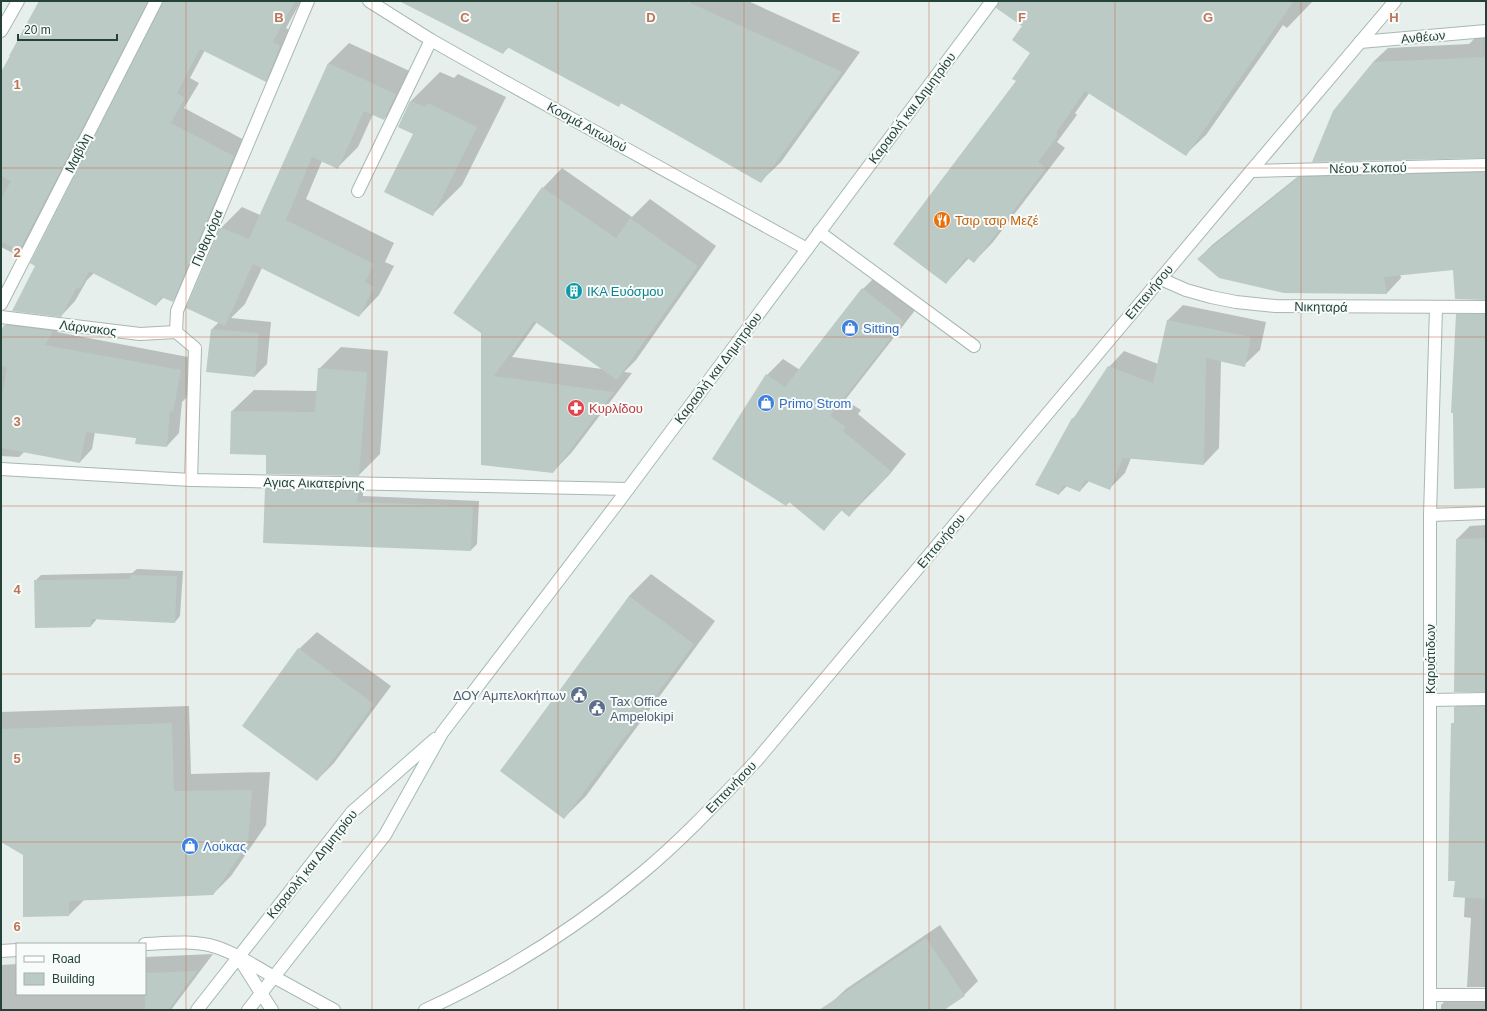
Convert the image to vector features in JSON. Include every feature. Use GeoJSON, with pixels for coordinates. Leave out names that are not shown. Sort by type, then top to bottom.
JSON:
{"type":"FeatureCollection","features":[{"type":"Feature","properties":{"kind":"street"},"geometry":{"type":"LineString","coordinates":[[1,31],[18,1]]}},
{"type":"Feature","properties":{"kind":"street","name":"Μαβίλη"},"geometry":{"type":"LineString","coordinates":[[1,304],[156,1]]}},
{"type":"Feature","properties":{"kind":"street","name":"Πυθαγόρα"},"geometry":{"type":"LineString","coordinates":[[176,332],[177,311],[308,1]]}},
{"type":"Feature","properties":{"kind":"street","name":"Κοσμά Αιτωλού"},"geometry":{"type":"LineString","coordinates":[[369,1],[431,40],[807,248]]}},
{"type":"Feature","properties":{"kind":"street","name":"Καραολή και Δημητρίου"},"geometry":{"type":"LineString","coordinates":[[248,1010],[385,835],[442,733],[628,489],[992,1]]}},
{"type":"Feature","properties":{"kind":"street","name":"Επτανήσου"},"geometry":{"type":"LineString","coordinates":[[425,1010],[486,979],[561,934],[643,872],[680,838],[757,760],[1395,1]]}},
{"type":"Feature","properties":{"kind":"street","name":"Ανθέων"},"geometry":{"type":"LineString","coordinates":[[1360,42],[1486,31]]}},
{"type":"Feature","properties":{"kind":"street"},"geometry":{"type":"LineString","coordinates":[[358,190],[431,40]]}},
{"type":"Feature","properties":{"kind":"street","name":"Νέου Σκοπού"},"geometry":{"type":"LineString","coordinates":[[1251,171],[1486,165]]}},
{"type":"Feature","properties":{"kind":"street"},"geometry":{"type":"LineString","coordinates":[[819,232],[974,346]]}},
{"type":"Feature","properties":{"kind":"street","name":"Νικηταρά"},"geometry":{"type":"LineString","coordinates":[[1161,279],[1186,290],[1211,297],[1244,303],[1275,306],[1436,308],[1486,307]]}},
{"type":"Feature","properties":{"kind":"street","name":"Καρυάτιδων"},"geometry":{"type":"LineString","coordinates":[[1430,1010],[1430,515],[1436,308]]}},
{"type":"Feature","properties":{"kind":"street","name":"Λάρνακος"},"geometry":{"type":"LineString","coordinates":[[1,317],[140,334],[176,332]]}},
{"type":"Feature","properties":{"kind":"street"},"geometry":{"type":"LineString","coordinates":[[176,332],[195,348],[191,480]]}},
{"type":"Feature","properties":{"kind":"street","name":"Αγιας Αικατερίνης"},"geometry":{"type":"LineString","coordinates":[[1,469],[191,480],[628,489]]}},
{"type":"Feature","properties":{"kind":"street"},"geometry":{"type":"LineString","coordinates":[[1430,515],[1486,513]]}},
{"type":"Feature","properties":{"kind":"street"},"geometry":{"type":"LineString","coordinates":[[1430,700],[1486,699]]}},
{"type":"Feature","properties":{"kind":"street","name":"Καραολή και Δημητρίου"},"geometry":{"type":"LineString","coordinates":[[197,1010],[352,812],[442,733]]}},
{"type":"Feature","properties":{"kind":"street"},"geometry":{"type":"LineString","coordinates":[[146,944],[181,943],[215,946],[239,957],[334,1010]]}},
{"type":"Feature","properties":{"kind":"street"},"geometry":{"type":"LineString","coordinates":[[1,951],[16,950]]}},
{"type":"Feature","properties":{"kind":"street"},"geometry":{"type":"LineString","coordinates":[[239,957],[272,1010]]}},
{"type":"Feature","properties":{"kind":"street"},"geometry":{"type":"LineString","coordinates":[[1430,995],[1486,995]]}},
{"type":"Feature","properties":{"kind":"building"},"geometry":{"type":"Polygon","coordinates":[[[39,1],[148,1],[19,251],[1,241],[1,199],[11,181],[1,176],[1,72],[39,1]]]}},
{"type":"Feature","properties":{"kind":"building"},"geometry":{"type":"Polygon","coordinates":[[[163,1],[295,1],[273,42],[280,46],[266,82],[200,49],[177,93],[185,98],[171,123],[234,156],[173,302],[161,297],[156,306],[89,271],[80,289],[77,287],[61,317],[12,311],[35,266],[30,263],[163,1]]]}},
{"type":"Feature","properties":{"kind":"building"},"geometry":{"type":"Polygon","coordinates":[[[399,1],[686,1],[842,72],[761,183],[621,103],[619,107],[507,47],[503,54],[399,1]]]}},
{"type":"Feature","properties":{"kind":"building"},"geometry":{"type":"Polygon","coordinates":[[[999,1],[1294,1],[1186,156],[1085,91],[1056,133],[1058,135],[1038,162],[1046,168],[974,263],[966,257],[946,284],[893,244],[1016,81],[1012,79],[1030,53],[1012,40],[1022,26],[996,8],[999,1]]]}},
{"type":"Feature","properties":{"kind":"building"},"geometry":{"type":"Polygon","coordinates":[[[1486,57],[1486,158],[1312,162],[1333,111],[1373,62],[1486,57]]]}},
{"type":"Feature","properties":{"kind":"building"},"geometry":{"type":"Polygon","coordinates":[[[328,63],[396,94],[384,120],[364,111],[338,169],[312,157],[286,220],[374,264],[365,282],[374,287],[359,317],[253,264],[225,326],[186,308],[220,227],[249,239],[328,63]]]}},
{"type":"Feature","properties":{"kind":"building"},"geometry":{"type":"Polygon","coordinates":[[[410,101],[425,107],[428,103],[477,127],[433,216],[384,192],[413,134],[398,127],[410,101]]]}},
{"type":"Feature","properties":{"kind":"building"},"geometry":{"type":"Polygon","coordinates":[[[1486,172],[1486,300],[1455,299],[1453,270],[1384,277],[1387,294],[1284,293],[1219,278],[1197,259],[1299,177],[1486,172]]]}},
{"type":"Feature","properties":{"kind":"building","name":"ΙΚΑ Ευόσμου"},"geometry":{"type":"Polygon","coordinates":[[[542,187],[616,238],[630,218],[698,266],[617,380],[534,321],[494,376],[614,392],[553,473],[481,465],[481,333],[453,313],[542,187]]]}},
{"type":"Feature","properties":{"kind":"building"},"geometry":{"type":"Polygon","coordinates":[[[862,288],[904,321],[830,416],[846,427],[843,431],[891,471],[873,492],[871,490],[849,517],[841,510],[824,531],[789,502],[786,506],[712,459],[766,374],[785,387],[862,288]]]}},
{"type":"Feature","properties":{"kind":"building"},"geometry":{"type":"Polygon","coordinates":[[[1456,314],[1486,314],[1486,488],[1454,489],[1453,413],[1451,413],[1456,314]]]}},
{"type":"Feature","properties":{"kind":"building"},"geometry":{"type":"Polygon","coordinates":[[[1167,320],[1251,337],[1245,367],[1206,358],[1204,465],[1123,458],[1110,490],[1085,480],[1080,492],[1063,485],[1059,495],[1035,485],[1072,418],[1073,419],[1108,366],[1153,383],[1167,320]]]}},
{"type":"Feature","properties":{"kind":"building"},"geometry":{"type":"Polygon","coordinates":[[[4,325],[53,331],[45,345],[181,370],[173,412],[170,411],[167,447],[135,444],[136,438],[86,432],[80,463],[1,448],[1,402],[7,367],[1,366],[1,331],[4,325]]]}},
{"type":"Feature","properties":{"kind":"building"},"geometry":{"type":"Polygon","coordinates":[[[211,329],[259,333],[255,377],[206,372],[211,329]]]}},
{"type":"Feature","properties":{"kind":"building"},"geometry":{"type":"Polygon","coordinates":[[[318,368],[367,372],[359,476],[266,474],[266,455],[230,454],[231,411],[315,412],[318,368]]]}},
{"type":"Feature","properties":{"kind":"building"},"geometry":{"type":"Polygon","coordinates":[[[265,489],[358,491],[357,502],[473,506],[471,551],[263,543],[265,489]]]}},
{"type":"Feature","properties":{"kind":"building"},"geometry":{"type":"Polygon","coordinates":[[[1486,538],[1486,692],[1454,692],[1456,539],[1486,538]]]}},
{"type":"Feature","properties":{"kind":"building"},"geometry":{"type":"Polygon","coordinates":[[[130,575],[177,576],[175,623],[91,619],[91,627],[35,628],[34,580],[130,579],[130,575]]]}},
{"type":"Feature","properties":{"kind":"building","name":"Tax Office Ampelokipi"},"geometry":{"type":"Polygon","coordinates":[[[629,596],[694,644],[564,819],[500,771],[629,596]]]}},
{"type":"Feature","properties":{"kind":"building"},"geometry":{"type":"Polygon","coordinates":[[[298,648],[374,704],[317,781],[242,726],[298,648]]]}},
{"type":"Feature","properties":{"kind":"building"},"geometry":{"type":"Polygon","coordinates":[[[1486,706],[1486,899],[1453,897],[1455,881],[1448,881],[1451,723],[1454,723],[1454,707],[1486,706]]]}},
{"type":"Feature","properties":{"kind":"building"},"geometry":{"type":"Polygon","coordinates":[[[172,723],[174,791],[252,790],[248,844],[213,895],[69,901],[69,916],[23,917],[23,855],[1,842],[1,729],[172,723]]]}},
{"type":"Feature","properties":{"kind":"building"},"geometry":{"type":"Polygon","coordinates":[[[926,938],[965,996],[944,1010],[819,1010],[926,938]]]}},
{"type":"Feature","properties":{"kind":"building"},"geometry":{"type":"Polygon","coordinates":[[[197,971],[168,1010],[145,1010],[146,973],[197,971]]]}},
{"type":"Feature","properties":{"kind":"place","name":"Τσιρ τσιρ Μεζέ"},"geometry":{"type":"Point","coordinates":[942,220]}},
{"type":"Feature","properties":{"kind":"place","name":"ΙΚΑ Ευόσμου"},"geometry":{"type":"Point","coordinates":[574,291]}},
{"type":"Feature","properties":{"kind":"place","name":"Sitting"},"geometry":{"type":"Point","coordinates":[850,328]}},
{"type":"Feature","properties":{"kind":"place","name":"Primo Strom"},"geometry":{"type":"Point","coordinates":[766,403]}},
{"type":"Feature","properties":{"kind":"place","name":"Κυρλίδου"},"geometry":{"type":"Point","coordinates":[576,408]}},
{"type":"Feature","properties":{"kind":"place","name":"ΔΟΥ Αμπελοκήπων"},"geometry":{"type":"Point","coordinates":[579,695]}},
{"type":"Feature","properties":{"kind":"place","name":"Tax Office Ampelokipi"},"geometry":{"type":"Point","coordinates":[597,708]}},
{"type":"Feature","properties":{"kind":"place","name":"Λούκας"},"geometry":{"type":"Point","coordinates":[190,846]}}]}
